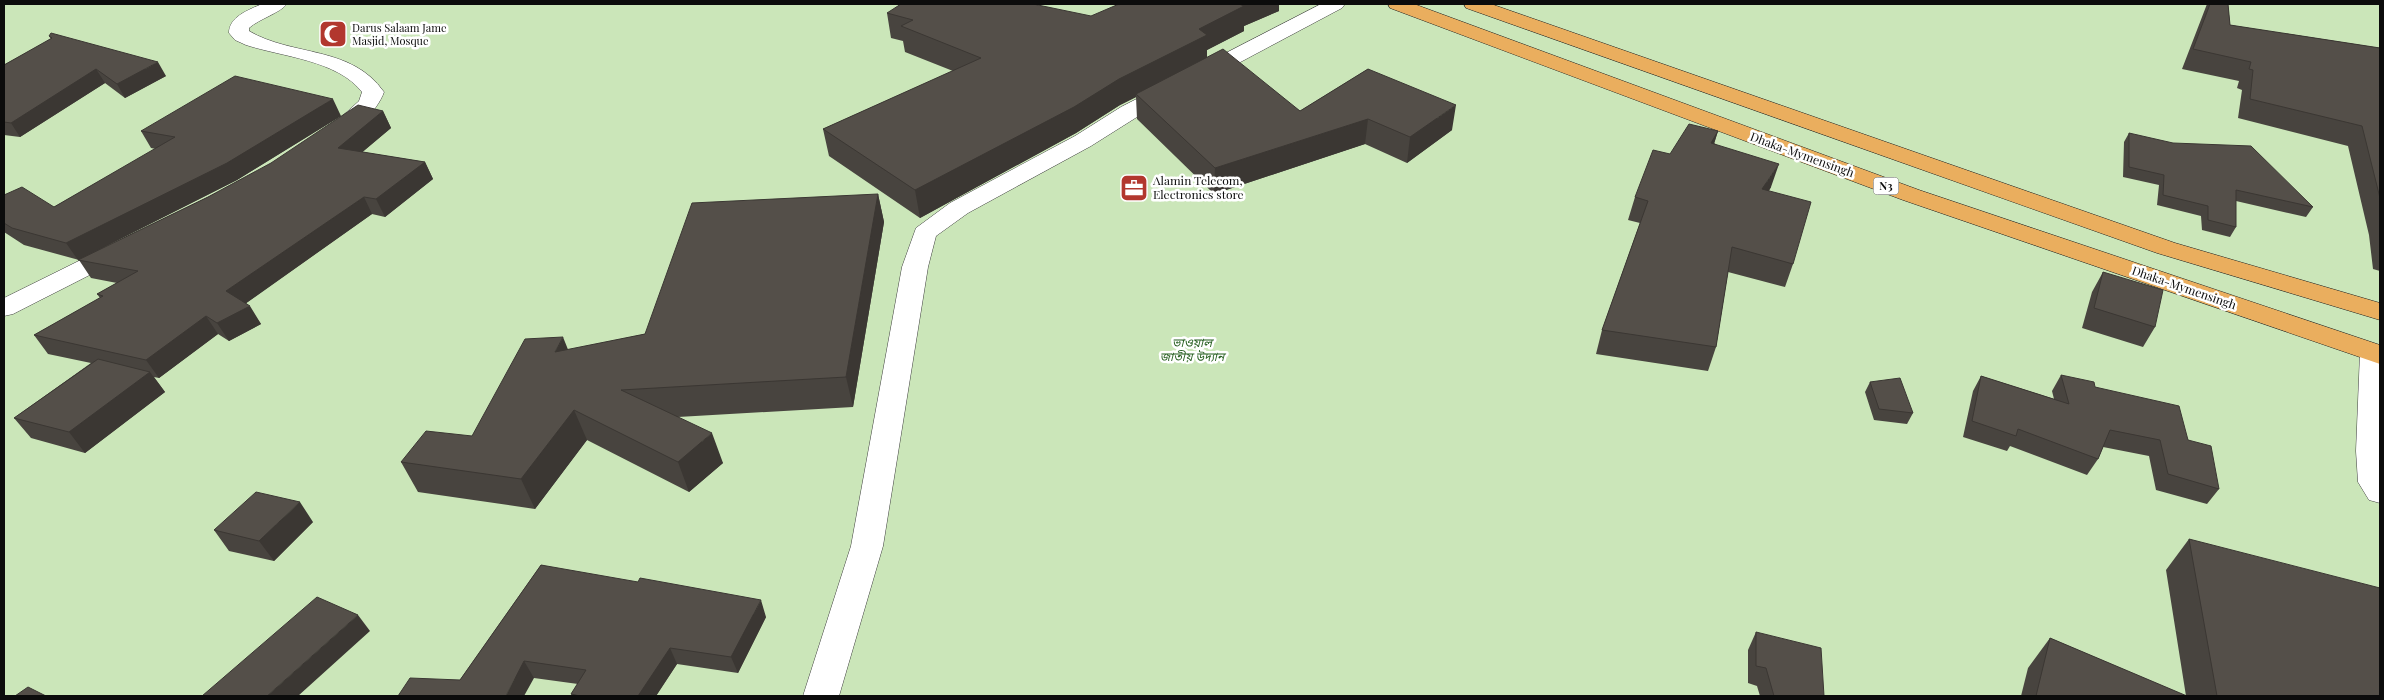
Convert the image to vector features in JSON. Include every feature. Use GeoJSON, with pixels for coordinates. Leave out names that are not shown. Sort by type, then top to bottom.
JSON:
{"type":"FeatureCollection","features":[{"type":"Feature","properties":{"kind":"highway","name":"Dhaka-Mymensingh"},"geometry":{"type":"LineString","coordinates":[[1397,4],[1911,195],[2377,354]]}},
{"type":"Feature","properties":{"kind":"highway"},"geometry":{"type":"LineString","coordinates":[[1473,4],[2166,248],[2380,312]]}},
{"type":"Feature","properties":{"kind":"street"},"geometry":{"type":"LineString","coordinates":[[277,4],[252,15],[239,26],[239,33],[244,38],[334,64],[368,82],[373,92],[369,104],[322,142]]}},
{"type":"Feature","properties":{"kind":"street"},"geometry":{"type":"LineString","coordinates":[[821,696],[841,625],[867,546],[915,267],[925,233],[959,208],[1082,141],[1128,112],[1335,4]]}},
{"type":"Feature","properties":{"kind":"street"},"geometry":{"type":"LineString","coordinates":[[4,308],[140,241]]}},
{"type":"Feature","properties":{"kind":"street"},"geometry":{"type":"LineString","coordinates":[[2377,354],[2370,451],[2373,482],[2380,492]]}},
{"type":"Feature","properties":{"kind":"green space","name":"ভাওয়াল জাতীয় উদ্যান"},"geometry":{"type":"Polygon","coordinates":[[[4,4],[2380,4],[2380,696],[4,696],[4,4]]]}},
{"type":"Feature","properties":{"kind":"building"},"geometry":{"type":"Polygon","coordinates":[[[901,4],[1033,4],[1091,16],[1119,4],[1239,4],[1244,6],[1199,29],[1207,35],[1119,79],[1074,107],[915,190],[823,129],[981,58],[901,26],[913,20],[887,13],[901,4]]]}},
{"type":"Feature","properties":{"kind":"building"},"geometry":{"type":"Polygon","coordinates":[[[2210,4],[2228,4],[2230,25],[2380,48],[2380,198],[2362,126],[2250,99],[2253,70],[2249,69],[2251,62],[2193,49],[2210,4]]]}},
{"type":"Feature","properties":{"kind":"building"},"geometry":{"type":"Polygon","coordinates":[[[51,33],[158,62],[117,84],[96,69],[11,123],[4,122],[4,65],[52,38],[49,36],[51,33]]]}},
{"type":"Feature","properties":{"kind":"building"},"geometry":{"type":"Polygon","coordinates":[[[1223,49],[1300,111],[1368,69],[1456,105],[1410,137],[1368,119],[1215,168],[1136,94],[1223,49]]]}},
{"type":"Feature","properties":{"kind":"building"},"geometry":{"type":"Polygon","coordinates":[[[235,76],[333,99],[227,163],[66,243],[12,228],[4,223],[4,195],[22,187],[54,207],[175,137],[141,131],[235,76]]]}},
{"type":"Feature","properties":{"kind":"building"},"geometry":{"type":"Polygon","coordinates":[[[358,105],[383,111],[338,148],[425,162],[376,199],[364,197],[226,291],[250,306],[217,323],[206,316],[146,360],[34,335],[103,296],[97,294],[138,271],[78,260],[208,197],[271,163],[358,105]]]}},
{"type":"Feature","properties":{"kind":"building"},"geometry":{"type":"Polygon","coordinates":[[[1689,124],[1718,131],[1711,143],[1779,164],[1762,189],[1811,202],[1793,264],[1732,247],[1716,347],[1602,330],[1648,201],[1635,197],[1653,150],[1670,154],[1689,124]]]}},
{"type":"Feature","properties":{"kind":"building"},"geometry":{"type":"Polygon","coordinates":[[[2129,133],[2173,143],[2251,146],[2313,207],[2236,190],[2236,227],[2208,220],[2208,206],[2163,195],[2164,175],[2129,167],[2129,133]]]}},
{"type":"Feature","properties":{"kind":"building"},"geometry":{"type":"Polygon","coordinates":[[[878,194],[846,377],[621,390],[712,433],[678,462],[574,410],[521,479],[401,462],[426,431],[472,436],[525,339],[563,337],[555,352],[645,334],[692,203],[878,194]]]}},
{"type":"Feature","properties":{"kind":"building"},"geometry":{"type":"Polygon","coordinates":[[[2103,272],[2163,290],[2155,327],[2094,308],[2103,272]]]}},
{"type":"Feature","properties":{"kind":"building"},"geometry":{"type":"Polygon","coordinates":[[[98,359],[150,372],[69,432],[14,418],[98,359]]]}},
{"type":"Feature","properties":{"kind":"building"},"geometry":{"type":"Polygon","coordinates":[[[2061,375],[2094,382],[2095,387],[2179,406],[2188,440],[2211,446],[2219,489],[2168,474],[2160,440],[2110,430],[2098,459],[2018,429],[2016,436],[1972,421],[1981,376],[2069,404],[2061,375]]]}},
{"type":"Feature","properties":{"kind":"building"},"geometry":{"type":"Polygon","coordinates":[[[1900,378],[1913,413],[1879,409],[1870,382],[1900,378]]]}},
{"type":"Feature","properties":{"kind":"building"},"geometry":{"type":"Polygon","coordinates":[[[256,492],[300,502],[259,541],[214,530],[256,492]]]}},
{"type":"Feature","properties":{"kind":"building"},"geometry":{"type":"Polygon","coordinates":[[[2189,539],[2380,588],[2380,696],[2217,696],[2189,539]]]}},
{"type":"Feature","properties":{"kind":"building"},"geometry":{"type":"Polygon","coordinates":[[[541,565],[638,582],[640,578],[761,600],[731,657],[670,648],[638,696],[580,696],[571,694],[586,670],[524,661],[506,696],[398,696],[410,678],[460,680],[541,565]]]}},
{"type":"Feature","properties":{"kind":"building"},"geometry":{"type":"Polygon","coordinates":[[[317,597],[358,615],[267,696],[202,696],[317,597]]]}},
{"type":"Feature","properties":{"kind":"building"},"geometry":{"type":"Polygon","coordinates":[[[1756,632],[1821,648],[1824,696],[1774,696],[1766,668],[1756,666],[1756,632]]]}},
{"type":"Feature","properties":{"kind":"building"},"geometry":{"type":"Polygon","coordinates":[[[2050,638],[2187,696],[2036,696],[2050,638]]]}},
{"type":"Feature","properties":{"kind":"building"},"geometry":{"type":"Polygon","coordinates":[[[28,687],[46,696],[15,696],[28,687]]]}},
{"type":"Feature","properties":{"kind":"place","name":"Darus Salaam Jame Masjid, Mosque"},"geometry":{"type":"Point","coordinates":[333,34]}},
{"type":"Feature","properties":{"kind":"place","name":"Alamin Telecom, Electronics store"},"geometry":{"type":"Point","coordinates":[1134,188]}}]}
